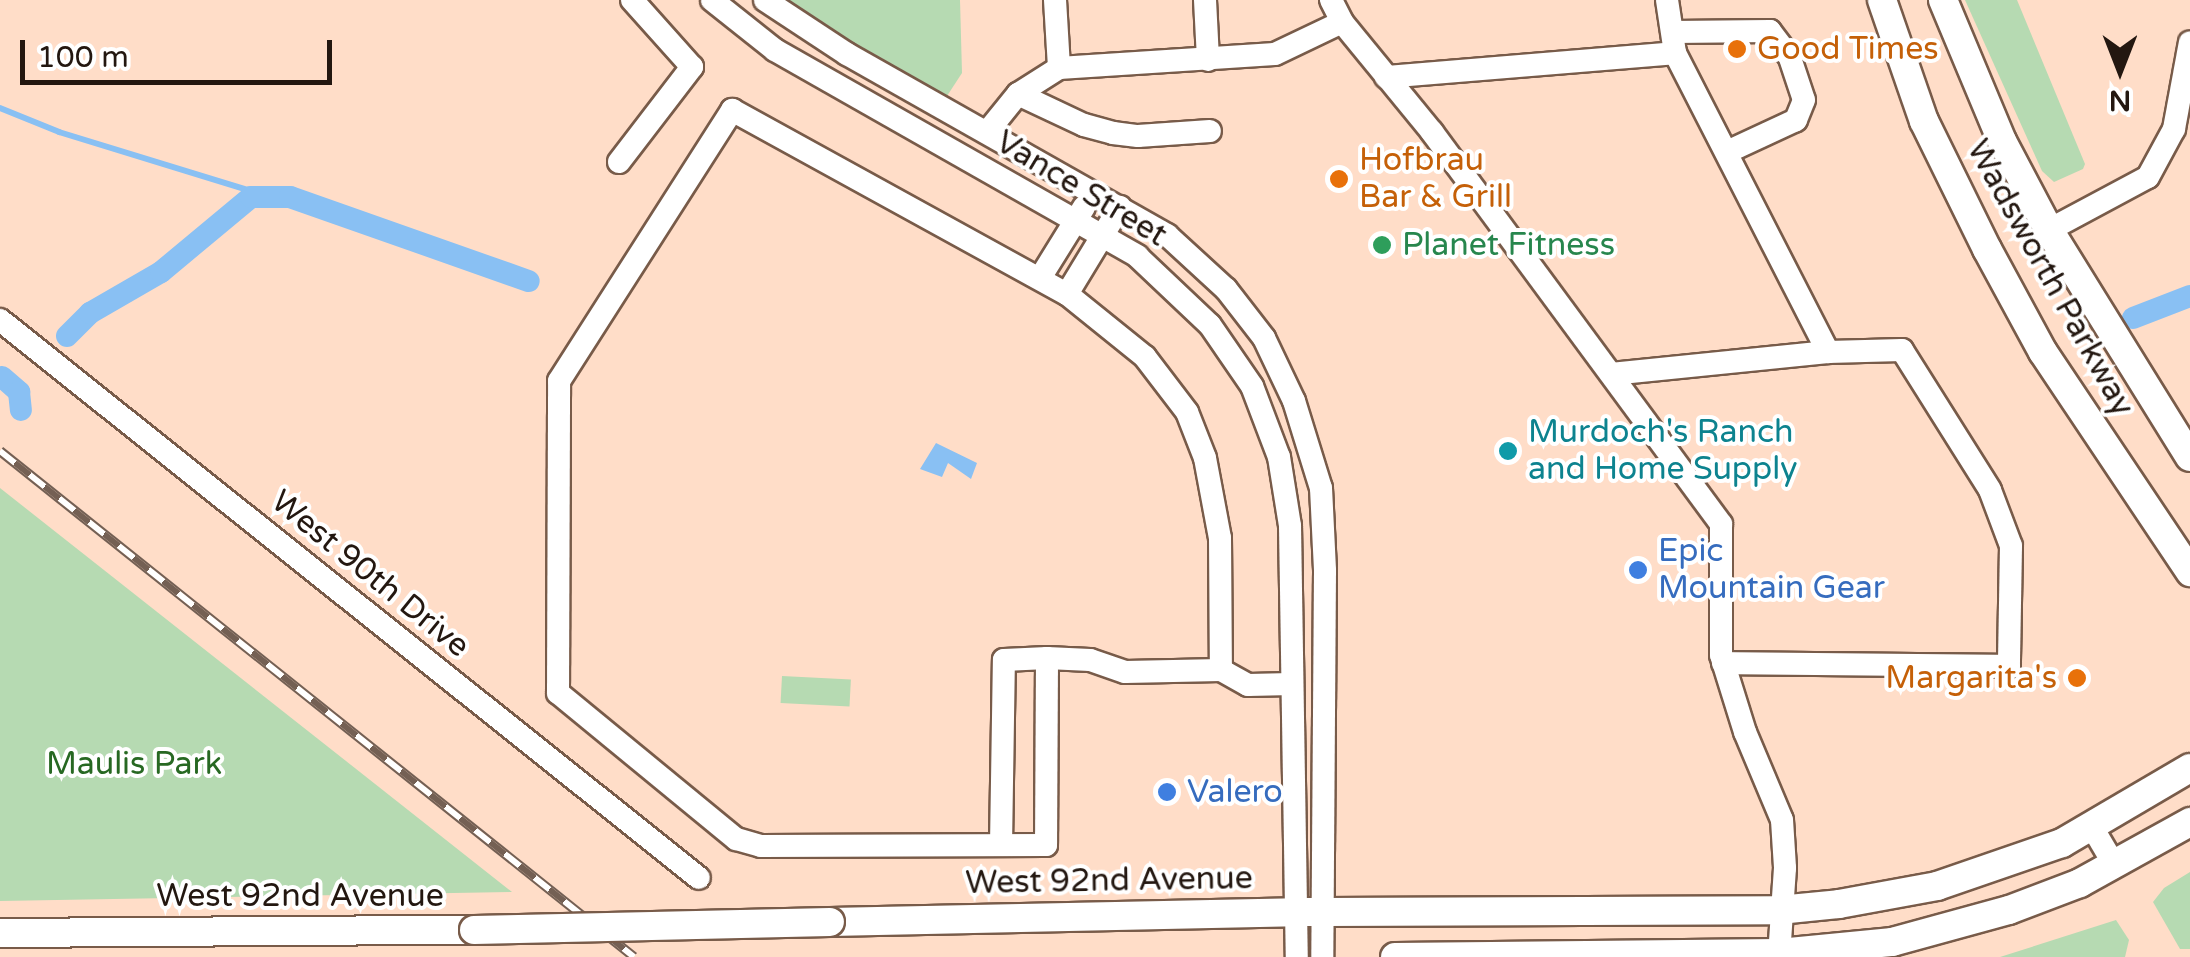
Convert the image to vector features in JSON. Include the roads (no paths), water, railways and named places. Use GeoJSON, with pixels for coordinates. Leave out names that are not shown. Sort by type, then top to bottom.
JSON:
{"type":"FeatureCollection","features":[{"type":"Feature","properties":{"kind":"main road","name":"Wadsworth Parkway"},"geometry":{"type":"LineString","coordinates":[[1882,0],[1924,120],[1988,250],[2043,352],[2190,572]]}},
{"type":"Feature","properties":{"kind":"main road","name":"Wadsworth Parkway"},"geometry":{"type":"LineString","coordinates":[[1943,0],[2002,141],[2049,230],[2190,457]]}},
{"type":"Feature","properties":{"kind":"main road","name":"West 92nd Avenue"},"geometry":{"type":"LineString","coordinates":[[0,933],[474,930],[1309,912],[1780,910],[1884,899],[2012,862],[2092,826],[2190,768]]}},
{"type":"Feature","properties":{"kind":"main road"},"geometry":{"type":"LineString","coordinates":[[1395,957],[1780,955],[1892,942],[2009,910],[2115,866],[2190,822]]}},
{"type":"Feature","properties":{"kind":"street"},"geometry":{"type":"LineString","coordinates":[[619,162],[692,67],[632,0]]}},
{"type":"Feature","properties":{"kind":"street","name":"Vance Street"},"geometry":{"type":"LineString","coordinates":[[712,0],[775,50],[1136,256],[1210,324],[1252,386],[1268,421],[1286,487],[1292,684],[1309,912],[1322,957]]}},
{"type":"Feature","properties":{"kind":"street","name":"Vance Street"},"geometry":{"type":"LineString","coordinates":[[764,0],[846,54],[1167,235],[1243,310],[1280,367],[1312,454],[1324,523],[1309,912],[1297,957]]}},
{"type":"Feature","properties":{"kind":"street"},"geometry":{"type":"LineString","coordinates":[[1056,0],[1059,68]]}},
{"type":"Feature","properties":{"kind":"street"},"geometry":{"type":"LineString","coordinates":[[1204,0],[1208,60]]}},
{"type":"Feature","properties":{"kind":"street"},"geometry":{"type":"LineString","coordinates":[[1331,0],[1342,22],[1441,144],[1721,524],[1724,663],[1745,732],[1782,820],[1785,868],[1780,955]]}},
{"type":"Feature","properties":{"kind":"street"},"geometry":{"type":"LineString","coordinates":[[1667,0],[1674,42],[1828,352]]}},
{"type":"Feature","properties":{"kind":"street"},"geometry":{"type":"LineString","coordinates":[[988,131],[1018,94],[1059,68],[1276,54],[1342,22]]}},
{"type":"Feature","properties":{"kind":"street"},"geometry":{"type":"LineString","coordinates":[[1386,77],[1770,31],[1790,58],[1804,100],[1796,120],[1727,152]]}},
{"type":"Feature","properties":{"kind":"street"},"geometry":{"type":"LineString","coordinates":[[2049,230],[2148,176],[2174,128],[2190,42]]}},
{"type":"Feature","properties":{"kind":"street"},"geometry":{"type":"LineString","coordinates":[[1018,94],[1084,126],[1113,133],[1138,136],[1210,131]]}},
{"type":"Feature","properties":{"kind":"street"},"geometry":{"type":"LineString","coordinates":[[1047,658],[1046,845],[760,846],[736,839],[558,693],[560,381],[732,110],[1068,294],[1145,356],[1188,412],[1205,458],[1220,538],[1222,670]]}},
{"type":"Feature","properties":{"kind":"street"},"geometry":{"type":"LineString","coordinates":[[1040,278],[1094,192]]}},
{"type":"Feature","properties":{"kind":"street"},"geometry":{"type":"LineString","coordinates":[[1068,294],[1120,207]]}},
{"type":"Feature","properties":{"kind":"street","name":"West 90th Drive"},"geometry":{"type":"LineString","coordinates":[[0,320],[699,878]]}},
{"type":"Feature","properties":{"kind":"street"},"geometry":{"type":"LineString","coordinates":[[1611,374],[1828,352],[1902,350],[1990,490],[2011,546],[2009,666],[1724,663]]}},
{"type":"Feature","properties":{"kind":"street"},"geometry":{"type":"LineString","coordinates":[[1001,845],[1004,660],[1090,660],[1125,672],[1222,670],[1248,684],[1292,684]]}},
{"type":"Feature","properties":{"kind":"street"},"geometry":{"type":"LineString","coordinates":[[2092,826],[2115,866]]}},
{"type":"Feature","properties":{"kind":"water"},"geometry":{"type":"Polygon","coordinates":[[[936,443],[977,463],[971,479],[948,463],[942,477],[920,469],[936,443]]]}},
{"type":"Feature","properties":{"kind":"waterway"},"geometry":{"type":"LineString","coordinates":[[0,108],[59,132],[248,190]]}},
{"type":"Feature","properties":{"kind":"waterway"},"geometry":{"type":"LineString","coordinates":[[67,336],[90,313],[161,272],[251,197],[290,197],[529,281]]}},
{"type":"Feature","properties":{"kind":"waterway"},"geometry":{"type":"LineString","coordinates":[[2133,318],[2190,296]]}},
{"type":"Feature","properties":{"kind":"waterway"},"geometry":{"type":"LineString","coordinates":[[2,377],[19,392],[21,410]]}},
{"type":"Feature","properties":{"kind":"railway"},"geometry":{"type":"LineString","coordinates":[[0,451],[634,957]]}},
{"type":"Feature","properties":{"kind":"place","name":"Good Times"},"geometry":{"type":"Point","coordinates":[1737,49]}},
{"type":"Feature","properties":{"kind":"place","name":"Hofbrau Bar & Grill"},"geometry":{"type":"Point","coordinates":[1339,179]}},
{"type":"Feature","properties":{"kind":"place","name":"Planet Fitness"},"geometry":{"type":"Point","coordinates":[1382,245]}},
{"type":"Feature","properties":{"kind":"place","name":"Murdoch's Ranch and Home Supply"},"geometry":{"type":"Point","coordinates":[1508,451]}},
{"type":"Feature","properties":{"kind":"place","name":"Epic Mountain Gear"},"geometry":{"type":"Point","coordinates":[1638,570]}},
{"type":"Feature","properties":{"kind":"place","name":"Margarita's"},"geometry":{"type":"Point","coordinates":[2077,678]}},
{"type":"Feature","properties":{"kind":"place","name":"Valero"},"geometry":{"type":"Point","coordinates":[1167,792]}},
{"type":"Feature","properties":{"kind":"park label","name":"Maulis Park"},"geometry":{"type":"Point","coordinates":[134,764]}}]}
